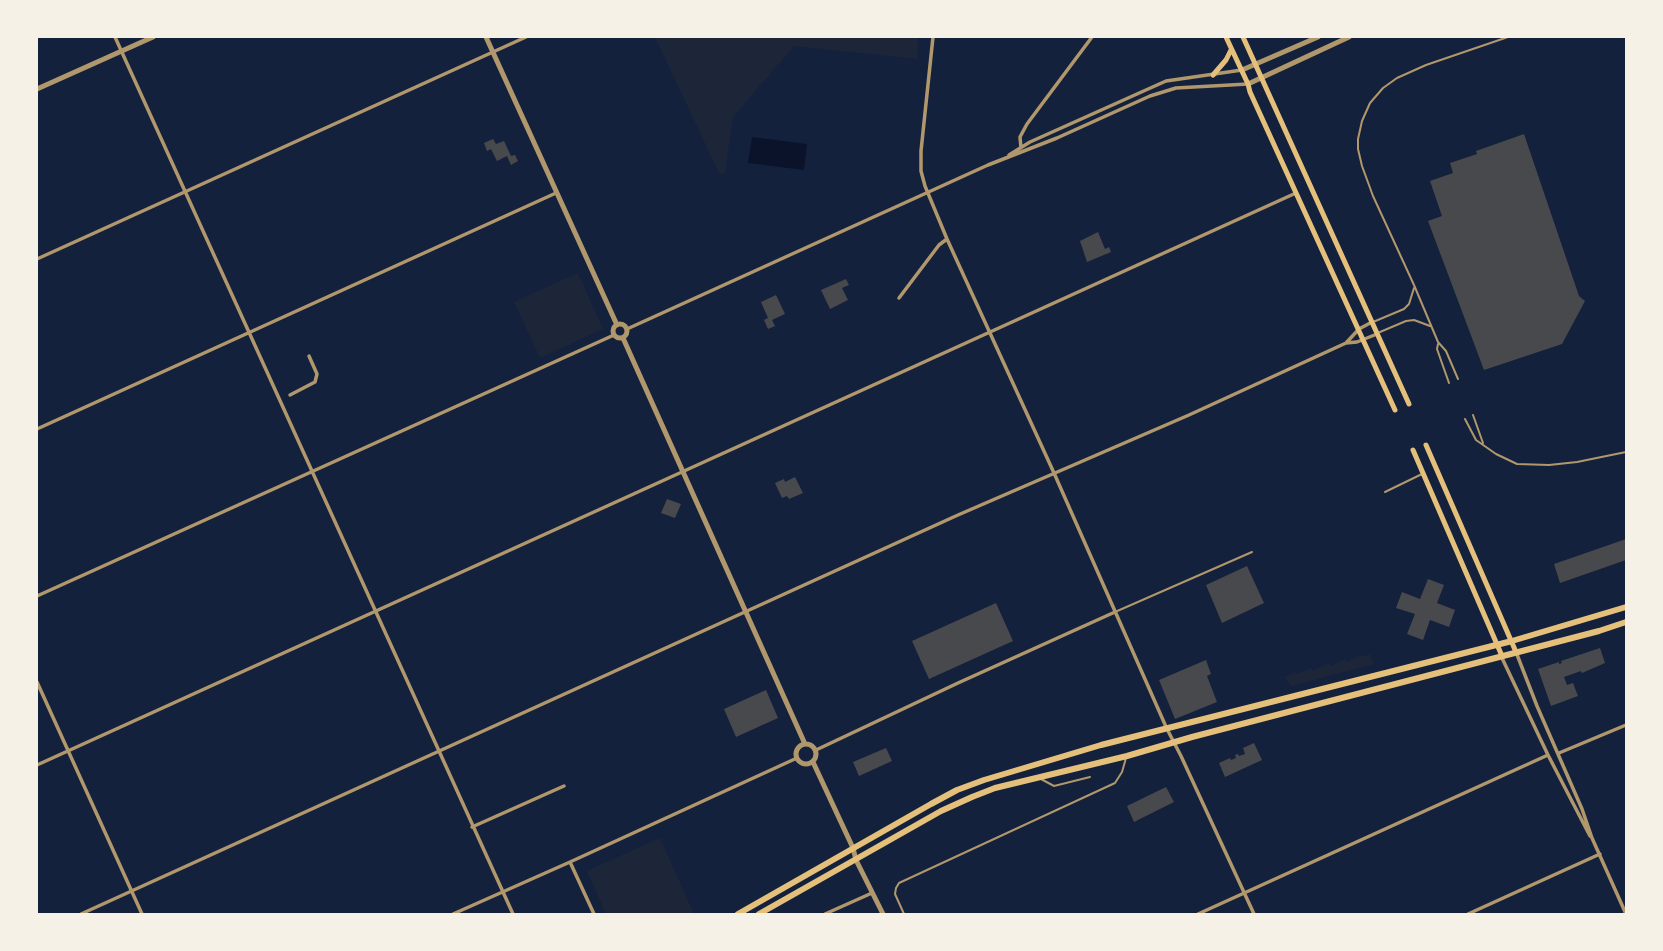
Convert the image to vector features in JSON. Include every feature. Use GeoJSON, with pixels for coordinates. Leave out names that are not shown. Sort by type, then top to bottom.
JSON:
{"type":"FeatureCollection","features":[{"type":"Feature","properties":{"kind":"main road"},"geometry":{"type":"LineString","coordinates":[[1226,37],[1395,410]]}},
{"type":"Feature","properties":{"kind":"main road"},"geometry":{"type":"LineString","coordinates":[[1243,37],[1409,404]]}},
{"type":"Feature","properties":{"kind":"main road"},"geometry":{"type":"LineString","coordinates":[[1213,75],[1232,49]]}},
{"type":"Feature","properties":{"kind":"main road"},"geometry":{"type":"LineString","coordinates":[[1426,445],[1516,652]]}},
{"type":"Feature","properties":{"kind":"main road"},"geometry":{"type":"LineString","coordinates":[[1413,450],[1502,656]]}},
{"type":"Feature","properties":{"kind":"main road"},"geometry":{"type":"LineString","coordinates":[[738,914],[931,804],[984,780],[1101,745],[1512,642],[1626,607]]}},
{"type":"Feature","properties":{"kind":"main road"},"geometry":{"type":"LineString","coordinates":[[759,914],[961,802],[995,789],[1626,622]]}},
{"type":"Feature","properties":{"kind":"street"},"geometry":{"type":"LineString","coordinates":[[115,37],[513,914]]}},
{"type":"Feature","properties":{"kind":"street"},"geometry":{"type":"LineString","coordinates":[[37,89],[153,37]]}},
{"type":"Feature","properties":{"kind":"street"},"geometry":{"type":"LineString","coordinates":[[486,37],[617,325]]}},
{"type":"Feature","properties":{"kind":"street"},"geometry":{"type":"LineString","coordinates":[[37,259],[526,37]]}},
{"type":"Feature","properties":{"kind":"street"},"geometry":{"type":"LineString","coordinates":[[933,37],[921,160],[922,179],[1167,729],[1254,914]]}},
{"type":"Feature","properties":{"kind":"street"},"geometry":{"type":"LineString","coordinates":[[1021,149],[1020,137],[1027,124],[1092,37]]}},
{"type":"Feature","properties":{"kind":"street"},"geometry":{"type":"LineString","coordinates":[[627,329],[998,161],[1166,80],[1242,70],[1318,37]]}},
{"type":"Feature","properties":{"kind":"street"},"geometry":{"type":"LineString","coordinates":[[1021,149],[1057,138],[1170,89],[1248,84],[1349,37]]}},
{"type":"Feature","properties":{"kind":"street"},"geometry":{"type":"LineString","coordinates":[[37,429],[556,193]]}},
{"type":"Feature","properties":{"kind":"street"},"geometry":{"type":"LineString","coordinates":[[37,765],[1296,193]]}},
{"type":"Feature","properties":{"kind":"street"},"geometry":{"type":"LineString","coordinates":[[899,298],[939,245],[947,239]]}},
{"type":"Feature","properties":{"kind":"street"},"geometry":{"type":"LineString","coordinates":[[1346,343],[1359,329],[1372,322]]}},
{"type":"Feature","properties":{"kind":"street"},"geometry":{"type":"LineString","coordinates":[[624,338],[614,335],[613,329],[622,324],[627,329]]}},
{"type":"Feature","properties":{"kind":"street"},"geometry":{"type":"LineString","coordinates":[[624,338],[627,329]]}},
{"type":"Feature","properties":{"kind":"street"},"geometry":{"type":"LineString","coordinates":[[81,914],[1054,473],[1346,343],[1364,340],[1377,334]]}},
{"type":"Feature","properties":{"kind":"street"},"geometry":{"type":"LineString","coordinates":[[37,596],[614,335]]}},
{"type":"Feature","properties":{"kind":"street"},"geometry":{"type":"LineString","coordinates":[[624,338],[805,744]]}},
{"type":"Feature","properties":{"kind":"street"},"geometry":{"type":"LineString","coordinates":[[290,395],[311,385],[317,378],[309,356]]}},
{"type":"Feature","properties":{"kind":"street"},"geometry":{"type":"LineString","coordinates":[[816,750],[958,682],[1115,612]]}},
{"type":"Feature","properties":{"kind":"street"},"geometry":{"type":"LineString","coordinates":[[1516,652],[1626,914]]}},
{"type":"Feature","properties":{"kind":"street"},"geometry":{"type":"LineString","coordinates":[[1502,656],[1548,755],[1592,838]]}},
{"type":"Feature","properties":{"kind":"street"},"geometry":{"type":"LineString","coordinates":[[37,682],[142,914]]}},
{"type":"Feature","properties":{"kind":"street"},"geometry":{"type":"LineString","coordinates":[[1559,753],[1626,726]]}},
{"type":"Feature","properties":{"kind":"street"},"geometry":{"type":"LineString","coordinates":[[813,762],[804,764],[797,758],[797,749],[805,744],[816,750]]}},
{"type":"Feature","properties":{"kind":"street"},"geometry":{"type":"LineString","coordinates":[[816,750],[813,762],[883,914]]}},
{"type":"Feature","properties":{"kind":"street"},"geometry":{"type":"LineString","coordinates":[[1198,914],[1548,755]]}},
{"type":"Feature","properties":{"kind":"street"},"geometry":{"type":"LineString","coordinates":[[453,914],[797,758]]}},
{"type":"Feature","properties":{"kind":"street"},"geometry":{"type":"LineString","coordinates":[[472,827],[564,786]]}},
{"type":"Feature","properties":{"kind":"street"},"geometry":{"type":"LineString","coordinates":[[1468,914],[1600,855]]}},
{"type":"Feature","properties":{"kind":"street"},"geometry":{"type":"LineString","coordinates":[[570,862],[594,914]]}},
{"type":"Feature","properties":{"kind":"street"},"geometry":{"type":"LineString","coordinates":[[825,914],[872,893]]}},
{"type":"Feature","properties":{"kind":"lane"},"geometry":{"type":"LineString","coordinates":[[1458,379],[1446,351],[1438,342],[1415,285],[1381,216],[1362,166],[1358,139],[1366,112],[1377,94],[1397,78],[1426,65],[1508,37]]}},
{"type":"Feature","properties":{"kind":"lane"},"geometry":{"type":"LineString","coordinates":[[1372,322],[1405,309],[1415,285]]}},
{"type":"Feature","properties":{"kind":"lane"},"geometry":{"type":"LineString","coordinates":[[1377,334],[1406,321],[1415,320],[1431,326]]}},
{"type":"Feature","properties":{"kind":"lane"},"geometry":{"type":"LineString","coordinates":[[1438,342],[1437,349],[1450,383]]}},
{"type":"Feature","properties":{"kind":"lane"},"geometry":{"type":"LineString","coordinates":[[1473,415],[1483,444]]}},
{"type":"Feature","properties":{"kind":"lane"},"geometry":{"type":"LineString","coordinates":[[1465,419],[1472,435],[1505,460],[1517,464],[1577,462],[1626,452]]}},
{"type":"Feature","properties":{"kind":"lane"},"geometry":{"type":"LineString","coordinates":[[1385,492],[1423,474]]}},
{"type":"Feature","properties":{"kind":"lane"},"geometry":{"type":"LineString","coordinates":[[1115,612],[1252,552]]}},
{"type":"Feature","properties":{"kind":"lane"},"geometry":{"type":"LineString","coordinates":[[904,914],[895,894],[899,883],[1115,783],[1127,756]]}},
{"type":"Feature","properties":{"kind":"lane"},"geometry":{"type":"LineString","coordinates":[[1039,778],[1054,786],[1090,777]]}},
{"type":"Feature","properties":{"kind":"shaded area"},"geometry":{"type":"Polygon","coordinates":[[[655,37],[918,37],[917,59],[794,46],[733,117],[725,173],[720,175],[655,37]]]}},
{"type":"Feature","properties":{"kind":"shaded area"},"geometry":{"type":"Polygon","coordinates":[[[752,137],[807,144],[804,170],[748,163],[752,137]]]}},
{"type":"Feature","properties":{"kind":"shaded area"},"geometry":{"type":"Polygon","coordinates":[[[578,273],[603,329],[540,358],[514,302],[578,273]]]}},
{"type":"Feature","properties":{"kind":"shaded area"},"geometry":{"type":"Polygon","coordinates":[[[1370,654],[1374,664],[1291,686],[1285,677],[1295,672],[1297,674],[1311,668],[1313,671],[1329,663],[1330,666],[1345,659],[1346,662],[1370,654]]]}},
{"type":"Feature","properties":{"kind":"shaded area"},"geometry":{"type":"Polygon","coordinates":[[[660,838],[694,914],[606,914],[587,871],[660,838]]]}},
{"type":"Feature","properties":{"kind":"building"},"geometry":{"type":"Polygon","coordinates":[[[1524,134],[1579,296],[1585,301],[1562,344],[1484,370],[1428,221],[1442,216],[1430,181],[1453,173],[1450,163],[1524,134]]]}},
{"type":"Feature","properties":{"kind":"building"},"geometry":{"type":"Polygon","coordinates":[[[493,139],[496,144],[504,141],[511,156],[515,155],[518,161],[511,165],[507,156],[497,161],[491,149],[487,151],[484,143],[493,139]]]}},
{"type":"Feature","properties":{"kind":"building"},"geometry":{"type":"Polygon","coordinates":[[[1098,232],[1105,249],[1109,247],[1111,252],[1087,262],[1080,241],[1098,232]]]}},
{"type":"Feature","properties":{"kind":"building"},"geometry":{"type":"Polygon","coordinates":[[[846,279],[849,285],[842,288],[848,300],[830,309],[821,290],[846,279]]]}},
{"type":"Feature","properties":{"kind":"building"},"geometry":{"type":"Polygon","coordinates":[[[776,295],[785,314],[772,320],[775,326],[768,329],[764,320],[768,318],[761,302],[776,295]]]}},
{"type":"Feature","properties":{"kind":"building"},"geometry":{"type":"Polygon","coordinates":[[[795,477],[803,493],[789,499],[787,496],[782,498],[775,483],[795,477]]]}},
{"type":"Feature","properties":{"kind":"building"},"geometry":{"type":"Polygon","coordinates":[[[667,499],[681,504],[675,518],[661,513],[667,499]]]}},
{"type":"Feature","properties":{"kind":"building"},"geometry":{"type":"Polygon","coordinates":[[[1626,539],[1626,560],[1560,583],[1554,564],[1626,539]]]}},
{"type":"Feature","properties":{"kind":"building"},"geometry":{"type":"Polygon","coordinates":[[[1247,566],[1264,603],[1222,623],[1206,585],[1247,566]]]}},
{"type":"Feature","properties":{"kind":"building"},"geometry":{"type":"Polygon","coordinates":[[[1428,579],[1444,585],[1437,603],[1455,610],[1449,627],[1430,620],[1423,640],[1407,634],[1415,614],[1396,608],[1402,592],[1420,599],[1428,579]]]}},
{"type":"Feature","properties":{"kind":"building"},"geometry":{"type":"Polygon","coordinates":[[[996,603],[1013,641],[929,679],[912,641],[996,603]]]}},
{"type":"Feature","properties":{"kind":"building"},"geometry":{"type":"Polygon","coordinates":[[[1600,648],[1605,663],[1564,677],[1567,685],[1573,683],[1578,696],[1551,706],[1538,669],[1600,648]]]}},
{"type":"Feature","properties":{"kind":"building"},"geometry":{"type":"Polygon","coordinates":[[[1206,660],[1211,674],[1207,676],[1217,702],[1175,719],[1159,680],[1206,660]]]}},
{"type":"Feature","properties":{"kind":"building"},"geometry":{"type":"Polygon","coordinates":[[[766,690],[778,718],[736,737],[724,709],[766,690]]]}},
{"type":"Feature","properties":{"kind":"building"},"geometry":{"type":"Polygon","coordinates":[[[1254,743],[1262,760],[1225,777],[1219,763],[1236,758],[1235,755],[1245,754],[1243,748],[1254,743]]]}},
{"type":"Feature","properties":{"kind":"building"},"geometry":{"type":"Polygon","coordinates":[[[886,748],[892,761],[859,776],[853,762],[886,748]]]}},
{"type":"Feature","properties":{"kind":"building"},"geometry":{"type":"Polygon","coordinates":[[[1166,787],[1174,802],[1134,822],[1127,806],[1166,787]]]}}]}
